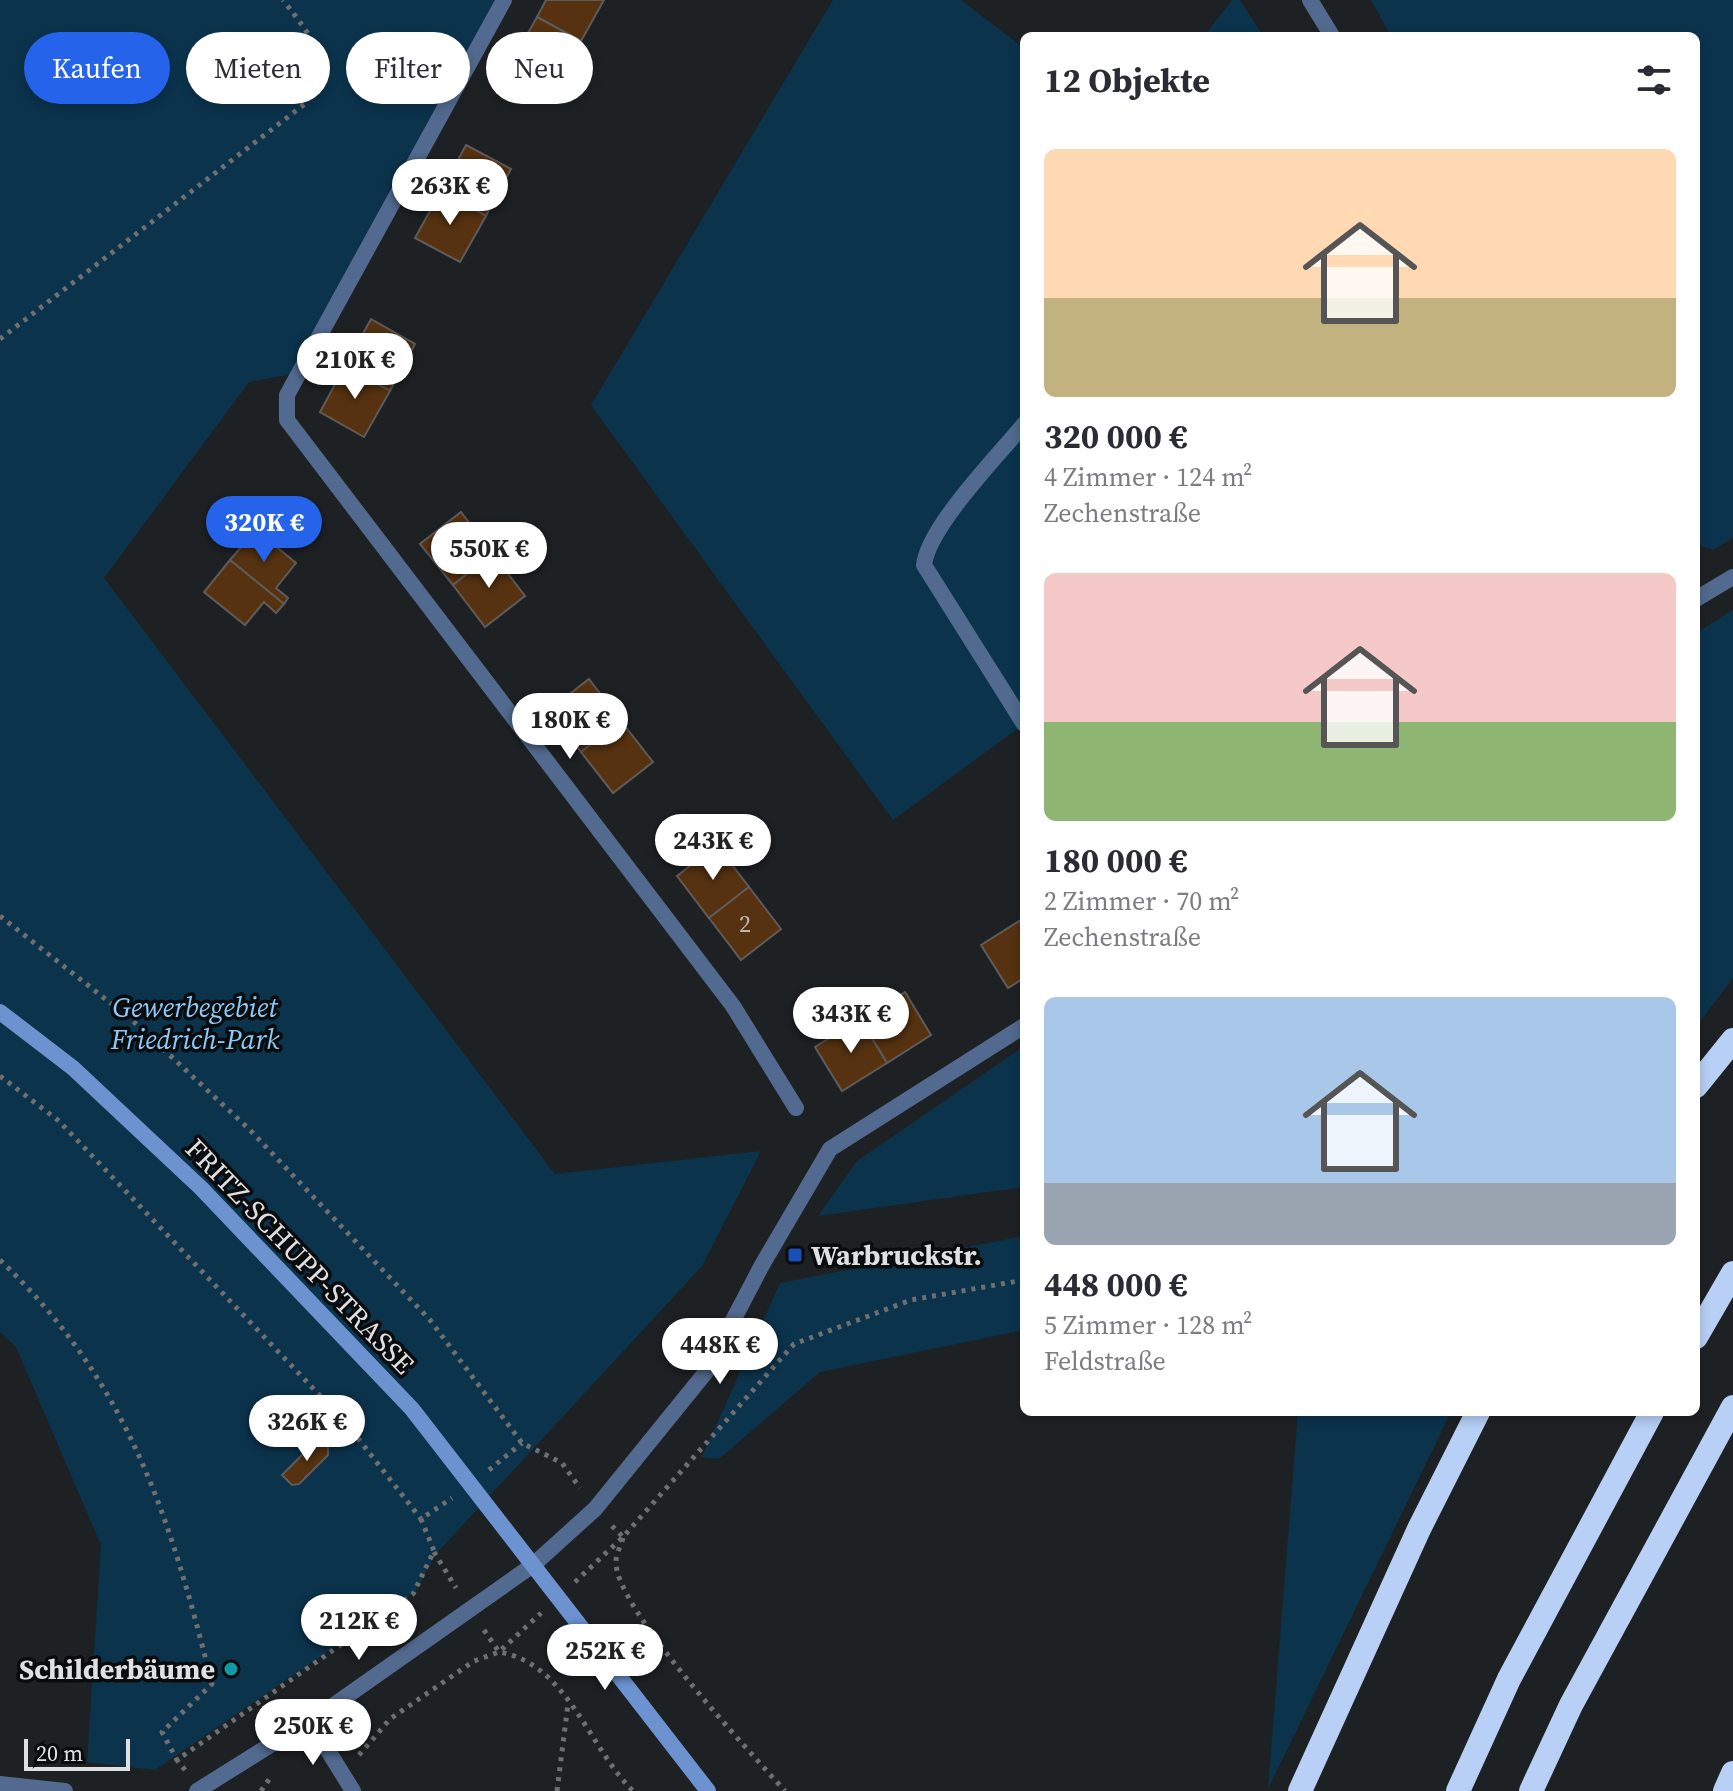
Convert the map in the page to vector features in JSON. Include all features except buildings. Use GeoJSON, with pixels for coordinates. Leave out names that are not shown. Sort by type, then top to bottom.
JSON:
{"type":"FeatureCollection","features":[{"type":"Feature","properties":{"kind":"highway"},"geometry":{"type":"LineString","coordinates":[[1700,1081],[1733,1040]]}},
{"type":"Feature","properties":{"kind":"highway"},"geometry":{"type":"LineString","coordinates":[[1700,1330],[1733,1273]]}},
{"type":"Feature","properties":{"kind":"highway"},"geometry":{"type":"LineString","coordinates":[[1531,1791],[1571,1705],[1733,1407]]}},
{"type":"Feature","properties":{"kind":"highway"},"geometry":{"type":"LineString","coordinates":[[1300,1791],[1419,1529],[1476,1416]]}},
{"type":"Feature","properties":{"kind":"highway"},"geometry":{"type":"LineString","coordinates":[[1458,1791],[1509,1679],[1650,1416]]}},
{"type":"Feature","properties":{"kind":"highway"},"geometry":{"type":"LineString","coordinates":[[1307,1791],[1314,1761]]}},
{"type":"Feature","properties":{"kind":"highway"},"geometry":{"type":"LineString","coordinates":[[1725,1791],[1733,1773]]}},
{"type":"Feature","properties":{"kind":"main road","name":"FRITZ-SCHUPP-STRASSE"},"geometry":{"type":"LineString","coordinates":[[0,1012],[73,1068],[201,1188],[412,1409],[708,1791]]}},
{"type":"Feature","properties":{"kind":"street"},"geometry":{"type":"LineString","coordinates":[[504,0],[287,395],[287,420],[302,444],[733,1006],[796,1108]]}},
{"type":"Feature","properties":{"kind":"street"},"geometry":{"type":"LineString","coordinates":[[1310,0],[1330,32]]}},
{"type":"Feature","properties":{"kind":"street"},"geometry":{"type":"LineString","coordinates":[[1020,429],[941,526],[926,551],[924,565],[1020,718]]}},
{"type":"Feature","properties":{"kind":"street"},"geometry":{"type":"LineString","coordinates":[[1700,597],[1733,577]]}},
{"type":"Feature","properties":{"kind":"street"},"geometry":{"type":"LineString","coordinates":[[199,1791],[309,1720],[468,1607],[533,1565],[595,1509],[706,1372],[762,1265],[830,1149],[1020,1029]]}},
{"type":"Feature","properties":{"kind":"street"},"geometry":{"type":"LineString","coordinates":[[309,1720],[353,1791]]}},
{"type":"Feature","properties":{"kind":"street"},"geometry":{"type":"LineString","coordinates":[[0,1784],[65,1791]]}},
{"type":"Feature","properties":{"kind":"path"},"geometry":{"type":"LineString","coordinates":[[0,339],[306,103],[316,82],[318,61],[315,41],[283,0]]}},
{"type":"Feature","properties":{"kind":"path"},"geometry":{"type":"LineString","coordinates":[[0,916],[132,1020],[250,1130],[430,1320],[522,1443],[562,1463],[595,1509],[623,1537]]}},
{"type":"Feature","properties":{"kind":"path"},"geometry":{"type":"LineString","coordinates":[[0,1076],[59,1121],[346,1423],[421,1519],[434,1551],[499,1652]]}},
{"type":"Feature","properties":{"kind":"path"},"geometry":{"type":"LineString","coordinates":[[0,1260],[101,1379],[151,1477],[184,1571],[212,1684],[162,1732],[199,1791]]}},
{"type":"Feature","properties":{"kind":"path"},"geometry":{"type":"LineString","coordinates":[[785,1791],[690,1686],[624,1589],[615,1563],[623,1537],[794,1344],[911,1300],[1020,1281]]}},
{"type":"Feature","properties":{"kind":"path"},"geometry":{"type":"LineString","coordinates":[[421,1519],[522,1443]]}},
{"type":"Feature","properties":{"kind":"path"},"geometry":{"type":"LineString","coordinates":[[177,1760],[413,1594],[434,1551]]}},
{"type":"Feature","properties":{"kind":"path"},"geometry":{"type":"LineString","coordinates":[[341,1776],[390,1719],[474,1661],[499,1652],[517,1655],[550,1678],[633,1791]]}},
{"type":"Feature","properties":{"kind":"path"},"geometry":{"type":"LineString","coordinates":[[557,1791],[568,1703]]}},
{"type":"Feature","properties":{"kind":"green space","name":"Gewerbegebiet Friedrich-Park"},"geometry":{"type":"Polygon","coordinates":[[[0,0],[496,0],[470,48],[470,32],[346,32],[346,104],[439,104],[292,374],[249,382],[104,578],[555,1174],[761,1151],[702,1266],[435,1555],[416,1591],[155,1770],[87,1762],[101,1545],[16,1347],[0,1332],[0,0]]]}},
{"type":"Feature","properties":{"kind":"green space"},"geometry":{"type":"Polygon","coordinates":[[[833,0],[961,0],[1020,45],[1020,727],[893,820],[591,405],[833,0]]]}},
{"type":"Feature","properties":{"kind":"green space"},"geometry":{"type":"Polygon","coordinates":[[[1232,0],[1240,0],[1260,32],[1207,32],[1232,0]]]}},
{"type":"Feature","properties":{"kind":"green space"},"geometry":{"type":"Polygon","coordinates":[[[1371,0],[1733,0],[1733,538],[1713,550],[1700,545],[1700,32],[1389,32],[1371,0]]]}},
{"type":"Feature","properties":{"kind":"green space"},"geometry":{"type":"Polygon","coordinates":[[[1733,610],[1733,978],[1700,1022],[1700,631],[1733,610]]]}},
{"type":"Feature","properties":{"kind":"green space"},"geometry":{"type":"Polygon","coordinates":[[[1020,1049],[1020,1188],[818,1216],[857,1161],[1020,1049]]]}},
{"type":"Feature","properties":{"kind":"green space"},"geometry":{"type":"Polygon","coordinates":[[[1020,1237],[1020,1331],[820,1372],[719,1459],[702,1457],[780,1283],[1020,1237]]]}},
{"type":"Feature","properties":{"kind":"green space"},"geometry":{"type":"Polygon","coordinates":[[[1298,1416],[1449,1416],[1268,1789],[1298,1416]]]}},
{"type":"Feature","properties":{"kind":"place","name":"Warbruckstr."},"geometry":{"type":"Point","coordinates":[795,1255]}},
{"type":"Feature","properties":{"kind":"place","name":"Schilderbäume"},"geometry":{"type":"Point","coordinates":[231,1669]}}]}
